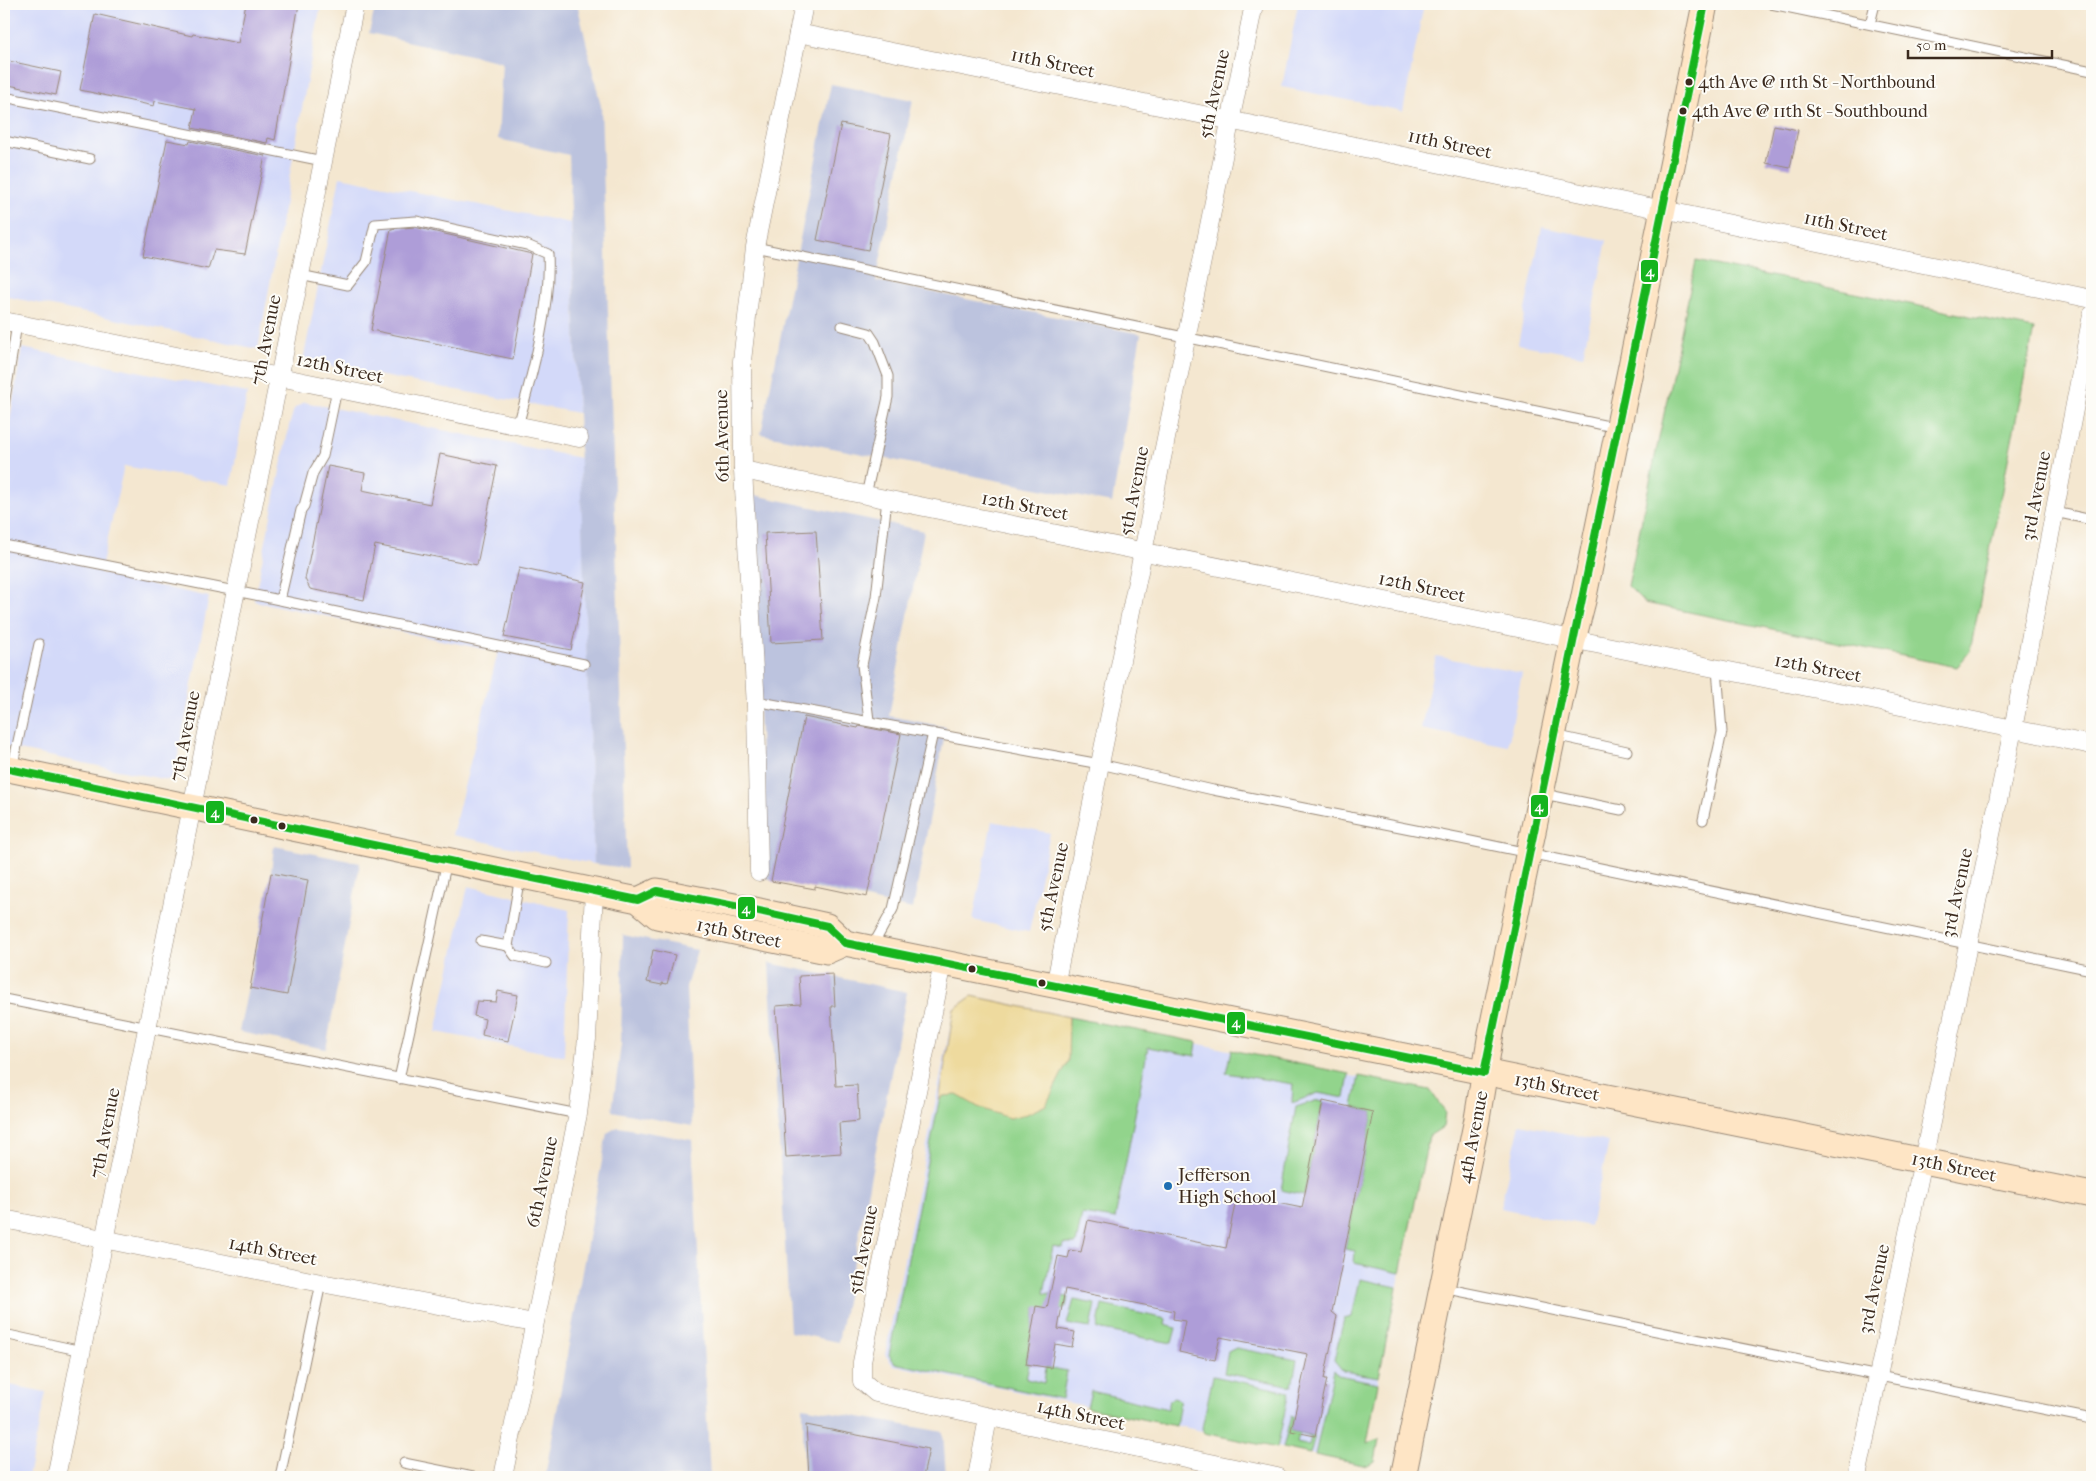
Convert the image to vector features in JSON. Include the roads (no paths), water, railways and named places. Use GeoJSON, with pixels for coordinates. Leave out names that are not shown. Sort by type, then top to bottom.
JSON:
{"type":"FeatureCollection","features":[{"type":"Feature","properties":{"kind":"street","name":"7th Avenue"},"geometry":{"type":"LineString","coordinates":[[56,1477],[355,4]]}},
{"type":"Feature","properties":{"kind":"street","name":"6th Avenue"},"geometry":{"type":"LineString","coordinates":[[759,872],[755,701],[743,470],[742,361],[755,247],[804,4]]}},
{"type":"Feature","properties":{"kind":"street","name":"5th Avenue"},"geometry":{"type":"LineString","coordinates":[[1055,986],[1254,4]]}},
{"type":"Feature","properties":{"kind":"street","name":"4th Avenue"},"geometry":{"type":"LineString","coordinates":[[1403,1477],[1479,1110],[1484,1073],[1528,854],[1583,601],[1704,4]]}},
{"type":"Feature","properties":{"kind":"street","name":"11th Street"},"geometry":{"type":"LineString","coordinates":[[798,33],[1230,120],[2092,299]]}},
{"type":"Feature","properties":{"kind":"street","name":"3rd Avenue"},"geometry":{"type":"LineString","coordinates":[[1857,1477],[2012,729],[2092,315]]}},
{"type":"Feature","properties":{"kind":"street","name":"12th Street"},"geometry":{"type":"LineString","coordinates":[[10,322],[579,438]]}},
{"type":"Feature","properties":{"kind":"street","name":"12th Street"},"geometry":{"type":"LineString","coordinates":[[743,470],[2092,746]]}},
{"type":"Feature","properties":{"kind":"street","name":"13th Street"},"geometry":{"type":"LineString","coordinates":[[8,769],[192,809],[638,900],[657,891],[750,909],[827,926],[845,943],[2092,1195]]}},
{"type":"Feature","properties":{"kind":"street","name":"6th Avenue"},"geometry":{"type":"LineString","coordinates":[[503,1477],[578,1114],[587,1039],[594,891]]}},
{"type":"Feature","properties":{"kind":"street","name":"5th Avenue"},"geometry":{"type":"LineString","coordinates":[[876,1393],[862,1381],[862,1362],[943,963]]}},
{"type":"Feature","properties":{"kind":"street","name":"14th Street"},"geometry":{"type":"LineString","coordinates":[[4,1219],[321,1283],[534,1323]]}},
{"type":"Feature","properties":{"kind":"street","name":"14th Street"},"geometry":{"type":"LineString","coordinates":[[876,1393],[988,1418],[1277,1477]]}},
{"type":"Feature","properties":{"kind":"street"},"geometry":{"type":"LineString","coordinates":[[977,1477],[988,1418]]}},
{"type":"Feature","properties":{"kind":"lane"},"geometry":{"type":"LineString","coordinates":[[1771,4],[2092,71]]}},
{"type":"Feature","properties":{"kind":"lane"},"geometry":{"type":"LineString","coordinates":[[1870,24],[1875,4]]}},
{"type":"Feature","properties":{"kind":"lane"},"geometry":{"type":"LineString","coordinates":[[4,97],[323,161]]}},
{"type":"Feature","properties":{"kind":"lane"},"geometry":{"type":"LineString","coordinates":[[4,141],[90,159]]}},
{"type":"Feature","properties":{"kind":"lane"},"geometry":{"type":"LineString","coordinates":[[300,276],[348,285],[366,262],[375,224],[416,221],[527,245],[548,254],[549,272],[543,317],[533,371],[518,426]]}},
{"type":"Feature","properties":{"kind":"lane"},"geometry":{"type":"LineString","coordinates":[[755,247],[1618,428]]}},
{"type":"Feature","properties":{"kind":"lane"},"geometry":{"type":"LineString","coordinates":[[4,405],[10,322]]}},
{"type":"Feature","properties":{"kind":"lane"},"geometry":{"type":"LineString","coordinates":[[842,326],[869,333],[876,342],[888,376],[888,397],[866,495]]}},
{"type":"Feature","properties":{"kind":"lane"},"geometry":{"type":"LineString","coordinates":[[280,600],[301,510],[304,506],[313,473],[323,456],[337,389]]}},
{"type":"Feature","properties":{"kind":"lane"},"geometry":{"type":"LineString","coordinates":[[869,720],[862,665],[876,597],[887,499]]}},
{"type":"Feature","properties":{"kind":"lane"},"geometry":{"type":"LineString","coordinates":[[2054,512],[2092,520]]}},
{"type":"Feature","properties":{"kind":"lane"},"geometry":{"type":"LineString","coordinates":[[4,545],[237,591],[584,664]]}},
{"type":"Feature","properties":{"kind":"lane"},"geometry":{"type":"LineString","coordinates":[[8,769],[39,644]]}},
{"type":"Feature","properties":{"kind":"lane"},"geometry":{"type":"LineString","coordinates":[[1703,820],[1722,732],[1717,670]]}},
{"type":"Feature","properties":{"kind":"lane"},"geometry":{"type":"LineString","coordinates":[[755,701],[869,720],[1100,764],[1222,792],[2092,970]]}},
{"type":"Feature","properties":{"kind":"lane"},"geometry":{"type":"LineString","coordinates":[[872,948],[893,909],[933,732]]}},
{"type":"Feature","properties":{"kind":"lane"},"geometry":{"type":"LineString","coordinates":[[1553,735],[1627,751]]}},
{"type":"Feature","properties":{"kind":"lane"},"geometry":{"type":"LineString","coordinates":[[1541,793],[1621,810]]}},
{"type":"Feature","properties":{"kind":"lane"},"geometry":{"type":"LineString","coordinates":[[399,1078],[448,861]]}},
{"type":"Feature","properties":{"kind":"lane"},"geometry":{"type":"LineString","coordinates":[[508,946],[520,876]]}},
{"type":"Feature","properties":{"kind":"lane"},"geometry":{"type":"LineString","coordinates":[[481,941],[508,946],[515,956],[546,963]]}},
{"type":"Feature","properties":{"kind":"lane"},"geometry":{"type":"LineString","coordinates":[[4,999],[578,1114]]}},
{"type":"Feature","properties":{"kind":"lane"},"geometry":{"type":"LineString","coordinates":[[280,1477],[321,1283]]}},
{"type":"Feature","properties":{"kind":"lane"},"geometry":{"type":"LineString","coordinates":[[1443,1288],[2092,1419]]}},
{"type":"Feature","properties":{"kind":"lane"},"geometry":{"type":"LineString","coordinates":[[4,1334],[82,1351]]}},
{"type":"Feature","properties":{"kind":"lane"},"geometry":{"type":"LineString","coordinates":[[404,1463],[473,1477]]}},
{"type":"Feature","properties":{"kind":"place","name":"4th Ave @ 11th St - Northbound"},"geometry":{"type":"Point","coordinates":[1689,82]}},
{"type":"Feature","properties":{"kind":"place","name":"4th Ave @ 11th St - Southbound"},"geometry":{"type":"Point","coordinates":[1683,111]}},
{"type":"Feature","properties":{"kind":"place","name":"Jefferson High School"},"geometry":{"type":"Point","coordinates":[1168,1186]}}]}
